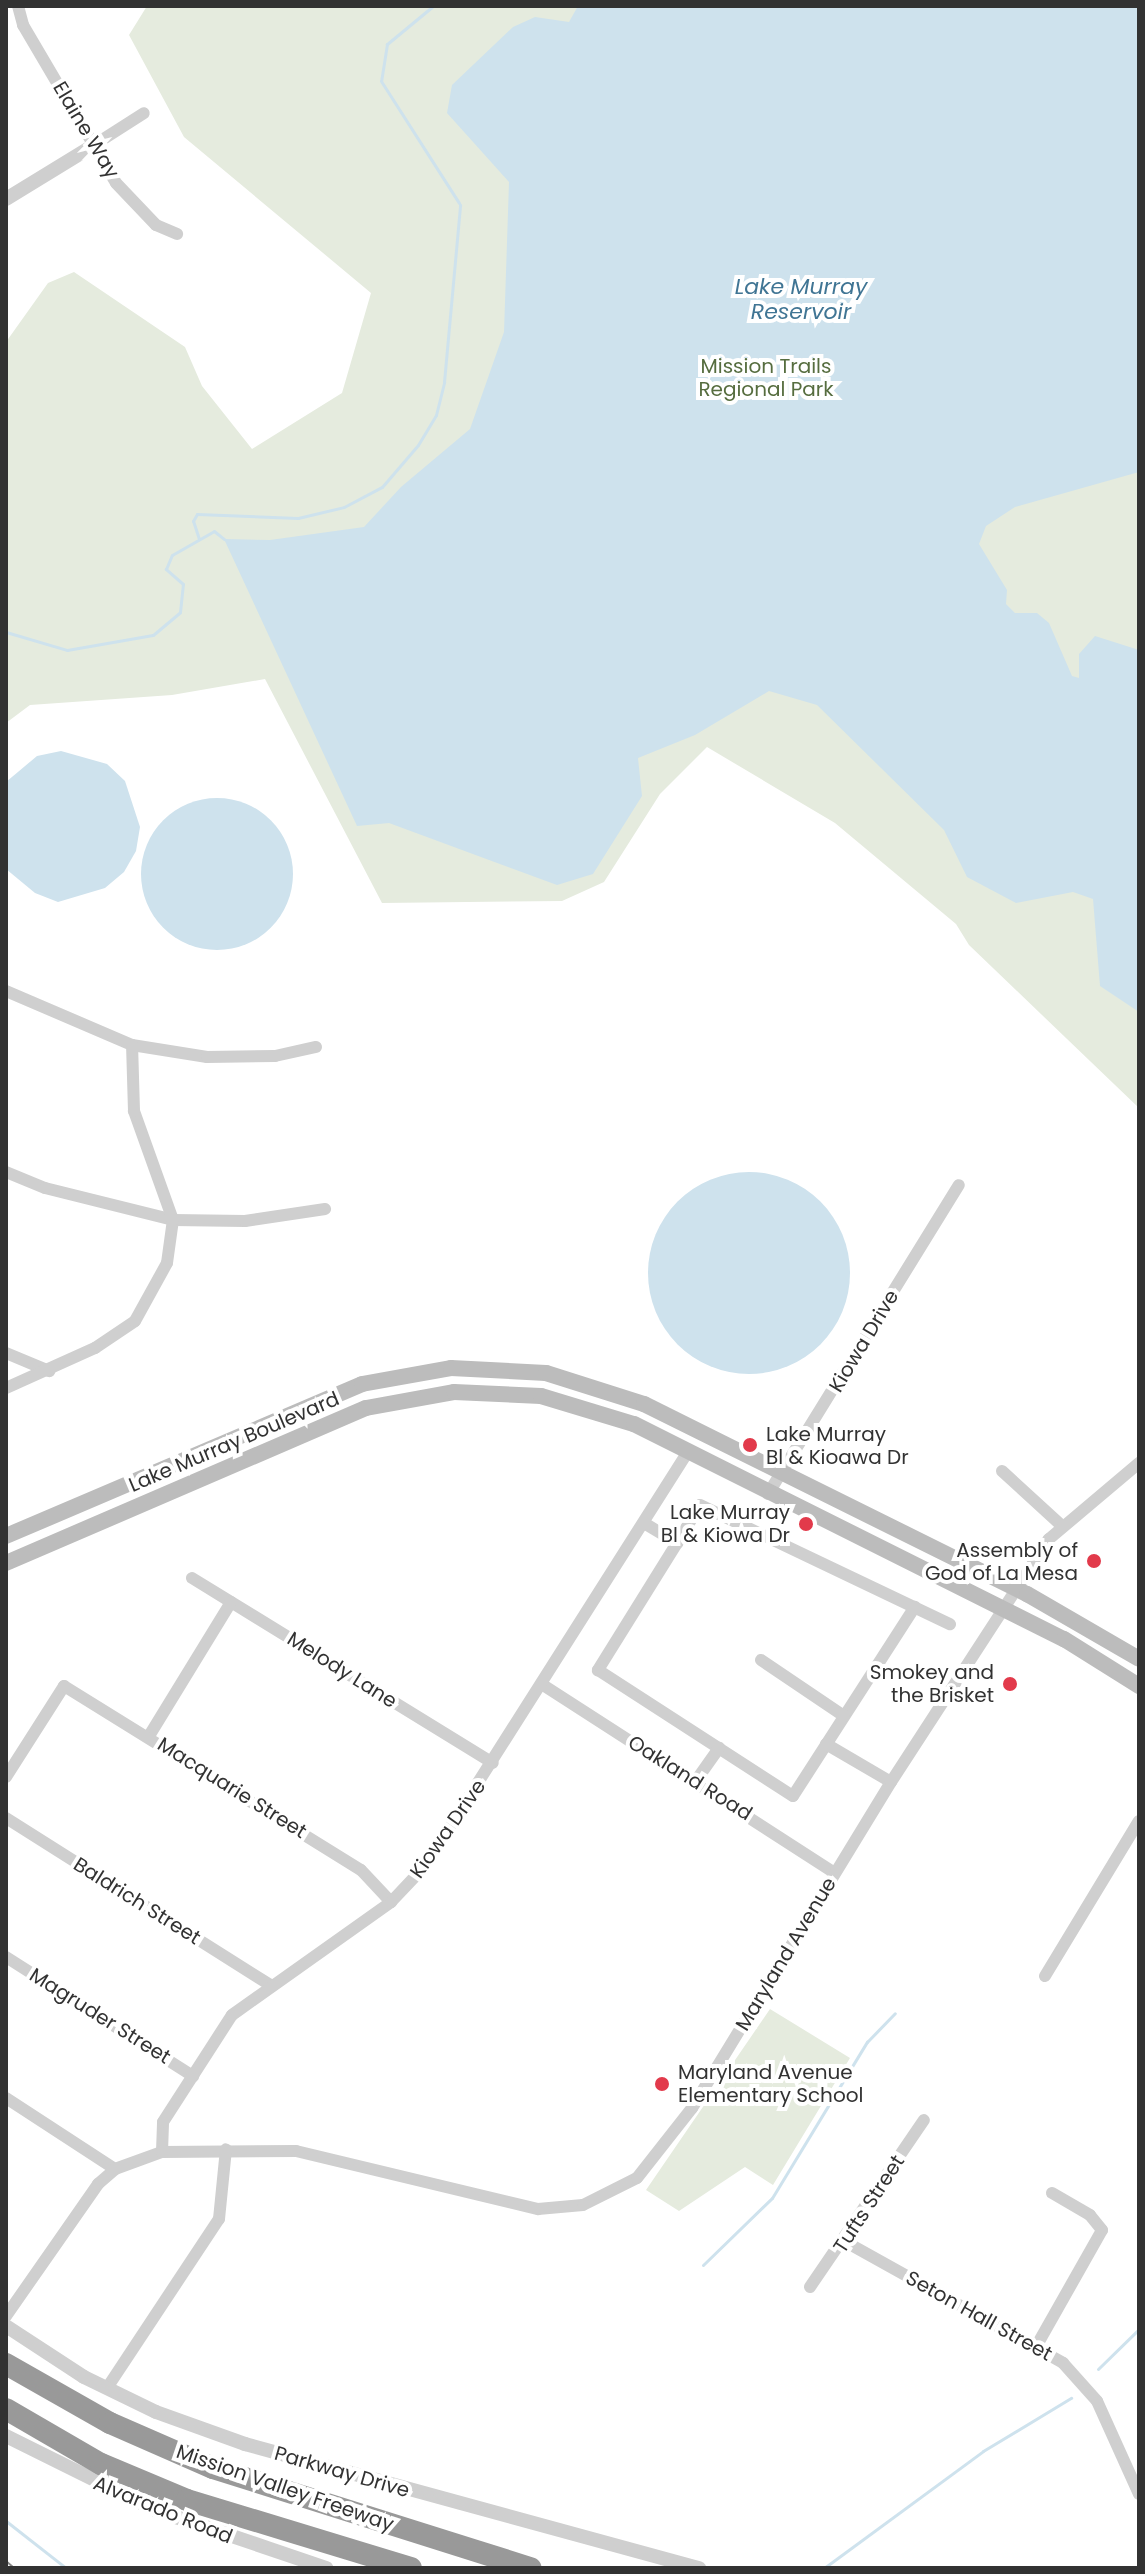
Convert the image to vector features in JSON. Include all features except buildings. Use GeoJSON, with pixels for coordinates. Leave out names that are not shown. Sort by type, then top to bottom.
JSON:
{"type":"FeatureCollection","features":[{"type":"Feature","properties":{"kind":"highway","name":"Mission Valley Freeway"},"geometry":{"type":"LineString","coordinates":[[6,2364],[110,2423],[213,2468],[531,2568]]}},
{"type":"Feature","properties":{"kind":"highway","name":"Mission Valley Freeway"},"geometry":{"type":"LineString","coordinates":[[6,2409],[101,2464],[187,2500],[411,2568]]}},
{"type":"Feature","properties":{"kind":"main road","name":"Lake Murray Boulevard"},"geometry":{"type":"LineString","coordinates":[[6,1536],[311,1402],[362,1384],[451,1368],[546,1373],[610,1390],[1016,1588],[1139,1659]]}},
{"type":"Feature","properties":{"kind":"main road","name":"Lake Murray Boulevard"},"geometry":{"type":"LineString","coordinates":[[6,1563],[366,1408],[454,1392],[497,1391],[576,1404],[634,1424],[768,1494],[1002,1608],[1139,1686]]}},
{"type":"Feature","properties":{"kind":"main road"},"geometry":{"type":"LineString","coordinates":[[34,1524],[45,1546]]}},
{"type":"Feature","properties":{"kind":"street","name":"Elaine Way"},"geometry":{"type":"LineString","coordinates":[[18,6],[23,25],[94,145],[134,205],[156,225],[177,234]]}},
{"type":"Feature","properties":{"kind":"street"},"geometry":{"type":"LineString","coordinates":[[6,199],[144,113]]}},
{"type":"Feature","properties":{"kind":"street"},"geometry":{"type":"LineString","coordinates":[[6,991],[132,1045],[207,1057],[275,1056],[316,1047]]}},
{"type":"Feature","properties":{"kind":"street"},"geometry":{"type":"LineString","coordinates":[[6,1388],[49,1371],[135,1321],[167,1263],[173,1220],[134,1111],[132,1045]]}},
{"type":"Feature","properties":{"kind":"street"},"geometry":{"type":"LineString","coordinates":[[6,1172],[45,1188],[173,1220],[273,1219],[325,1209]]}},
{"type":"Feature","properties":{"kind":"street","name":"Kiowa Drive"},"geometry":{"type":"LineString","coordinates":[[768,1494],[959,1185]]}},
{"type":"Feature","properties":{"kind":"street"},"geometry":{"type":"LineString","coordinates":[[6,1353],[49,1371]]}},
{"type":"Feature","properties":{"kind":"street","name":"Kiowa Drive"},"geometry":{"type":"LineString","coordinates":[[162,2152],[163,2122],[232,2015],[269,1984],[391,1902],[445,1840],[688,1452]]}},
{"type":"Feature","properties":{"kind":"street","name":"Maryland Avenue"},"geometry":{"type":"LineString","coordinates":[[6,2316],[98,2184],[115,2169],[162,2152],[226,2149],[296,2151],[347,2160],[538,2209],[568,2208],[612,2194],[648,2169],[692,2108],[891,1782],[1002,1608],[1062,1526],[1139,1463]]}},
{"type":"Feature","properties":{"kind":"street"},"geometry":{"type":"LineString","coordinates":[[1002,1471],[1062,1526]]}},
{"type":"Feature","properties":{"kind":"street"},"geometry":{"type":"LineString","coordinates":[[915,1607],[793,1796],[598,1670],[700,1505],[915,1607],[950,1624]]}},
{"type":"Feature","properties":{"kind":"street"},"geometry":{"type":"LineString","coordinates":[[644,1523],[677,1543]]}},
{"type":"Feature","properties":{"kind":"street","name":"Melody Lane"},"geometry":{"type":"LineString","coordinates":[[192,1578],[493,1763]]}},
{"type":"Feature","properties":{"kind":"street"},"geometry":{"type":"LineString","coordinates":[[149,1736],[231,1602]]}},
{"type":"Feature","properties":{"kind":"street"},"geometry":{"type":"LineString","coordinates":[[761,1660],[844,1716]]}},
{"type":"Feature","properties":{"kind":"street","name":"Oakland Road"},"geometry":{"type":"LineString","coordinates":[[543,1685],[835,1873]]}},
{"type":"Feature","properties":{"kind":"street","name":"Macquarie Street"},"geometry":{"type":"LineString","coordinates":[[6,1777],[64,1686],[361,1870],[391,1902]]}},
{"type":"Feature","properties":{"kind":"street"},"geometry":{"type":"LineString","coordinates":[[826,1744],[891,1782]]}},
{"type":"Feature","properties":{"kind":"street"},"geometry":{"type":"LineString","coordinates":[[695,1782],[719,1748]]}},
{"type":"Feature","properties":{"kind":"street","name":"Baldrich Street"},"geometry":{"type":"LineString","coordinates":[[6,1818],[269,1984]]}},
{"type":"Feature","properties":{"kind":"street"},"geometry":{"type":"LineString","coordinates":[[1045,1976],[1139,1821]]}},
{"type":"Feature","properties":{"kind":"street","name":"Magruder Street"},"geometry":{"type":"LineString","coordinates":[[6,1957],[193,2076]]}},
{"type":"Feature","properties":{"kind":"street"},"geometry":{"type":"LineString","coordinates":[[6,2098],[115,2169]]}},
{"type":"Feature","properties":{"kind":"street","name":"Tufts Street"},"geometry":{"type":"LineString","coordinates":[[810,2287],[924,2120]]}},
{"type":"Feature","properties":{"kind":"street"},"geometry":{"type":"LineString","coordinates":[[107,2388],[219,2219],[226,2149]]}},
{"type":"Feature","properties":{"kind":"street"},"geometry":{"type":"LineString","coordinates":[[1037,2345],[1102,2230],[1090,2215],[1052,2193]]}},
{"type":"Feature","properties":{"kind":"street","name":"Seton Hall Street"},"geometry":{"type":"LineString","coordinates":[[844,2241],[1037,2345],[1063,2363],[1097,2401],[1139,2494]]}},
{"type":"Feature","properties":{"kind":"street","name":"Parkway Drive"},"geometry":{"type":"LineString","coordinates":[[6,2326],[107,2388],[245,2444],[699,2568]]}},
{"type":"Feature","properties":{"kind":"street","name":"Alvarado Road"},"geometry":{"type":"LineString","coordinates":[[6,2436],[155,2510],[326,2568]]}},
{"type":"Feature","properties":{"kind":"green space","name":"Lake Murray Reservoir"},"geometry":{"type":"Polygon","coordinates":[[[147,6],[1139,6],[1139,1108],[969,945],[956,924],[835,823],[707,747],[660,794],[604,882],[562,901],[382,903],[265,679],[172,695],[30,705],[6,723],[6,342],[48,283],[74,272],[185,347],[202,386],[252,449],[342,393],[371,293],[184,137],[129,35],[147,6]]]}},
{"type":"Feature","properties":{"kind":"green space"},"geometry":{"type":"Polygon","coordinates":[[[770,2009],[850,2058],[773,2185],[745,2167],[679,2211],[646,2190],[770,2009]]]}},
{"type":"Feature","properties":{"kind":"water","name":"Lake Murray Reservoir"},"geometry":{"type":"Polygon","coordinates":[[[578,6],[1139,6],[1139,472],[1015,507],[986,526],[979,544],[1007,590],[1006,604],[1015,613],[1037,613],[1049,623],[1072,676],[1079,678],[1079,654],[1095,636],[1139,650],[1139,1012],[1100,986],[1093,899],[1073,892],[1016,903],[967,877],[944,830],[817,705],[769,691],[695,735],[638,758],[642,796],[593,874],[557,885],[389,823],[357,826],[224,539],[270,540],[364,527],[401,487],[470,429],[504,332],[509,182],[447,113],[452,85],[513,27],[535,17],[569,22],[578,6]]]}},
{"type":"Feature","properties":{"kind":"water"},"geometry":{"type":"Polygon","coordinates":[[[61,751],[107,764],[125,781],[140,827],[136,851],[124,872],[105,888],[58,902],[35,893],[6,869],[6,782],[37,756],[61,751]]]}},
{"type":"Feature","properties":{"kind":"water"},"geometry":{"type":"Polygon","coordinates":[[[217,798],[246,804],[270,821],[287,845],[293,874],[287,903],[270,927],[246,944],[217,950],[188,944],[164,927],[147,903],[141,874],[147,845],[164,821],[188,804],[217,798]]]}},
{"type":"Feature","properties":{"kind":"water"},"geometry":{"type":"Polygon","coordinates":[[[749,1172],[788,1179],[821,1201],[843,1234],[850,1273],[843,1312],[821,1345],[788,1367],[749,1374],[710,1367],[677,1345],[655,1312],[648,1273],[655,1234],[677,1201],[710,1179],[749,1172]]]}},
{"type":"Feature","properties":{"kind":"waterway"},"geometry":{"type":"LineString","coordinates":[[433,6],[387,44],[381,81],[459,203]]}},
{"type":"Feature","properties":{"kind":"waterway"},"geometry":{"type":"LineString","coordinates":[[199,539],[193,521],[197,514],[298,518],[344,507],[382,487],[418,445],[436,415],[444,382],[460,205]]}},
{"type":"Feature","properties":{"kind":"waterway"},"geometry":{"type":"LineString","coordinates":[[6,632],[67,650],[153,635],[180,612],[183,584],[166,569],[172,555],[214,531],[224,539]]}},
{"type":"Feature","properties":{"kind":"waterway"},"geometry":{"type":"LineString","coordinates":[[703,2265],[772,2198],[867,2042],[895,2013]]}},
{"type":"Feature","properties":{"kind":"waterway"},"geometry":{"type":"LineString","coordinates":[[1098,2369],[1139,2329]]}},
{"type":"Feature","properties":{"kind":"waterway"},"geometry":{"type":"LineString","coordinates":[[824,2568],[983,2451],[1071,2398]]}},
{"type":"Feature","properties":{"kind":"waterway"},"geometry":{"type":"LineString","coordinates":[[6,2521],[66,2568]]}},
{"type":"Feature","properties":{"kind":"tram line"},"geometry":{"type":"LineString","coordinates":[[6,2561],[14,2568]]}},
{"type":"Feature","properties":{"kind":"place","name":"Lake Murray Bl & Kioawa Dr"},"geometry":{"type":"Point","coordinates":[750,1445]}},
{"type":"Feature","properties":{"kind":"place","name":"Lake Murray Bl & Kiowa Dr"},"geometry":{"type":"Point","coordinates":[806,1524]}},
{"type":"Feature","properties":{"kind":"place","name":"Assembly of God of La Mesa"},"geometry":{"type":"Point","coordinates":[1094,1561]}},
{"type":"Feature","properties":{"kind":"place","name":"Smokey and the Brisket"},"geometry":{"type":"Point","coordinates":[1010,1684]}},
{"type":"Feature","properties":{"kind":"place","name":"Maryland Avenue Elementary School"},"geometry":{"type":"Point","coordinates":[662,2084]}},
{"type":"Feature","properties":{"kind":"park label","name":"Mission Trails Regional Park"},"geometry":{"type":"Point","coordinates":[766,378]}}]}
